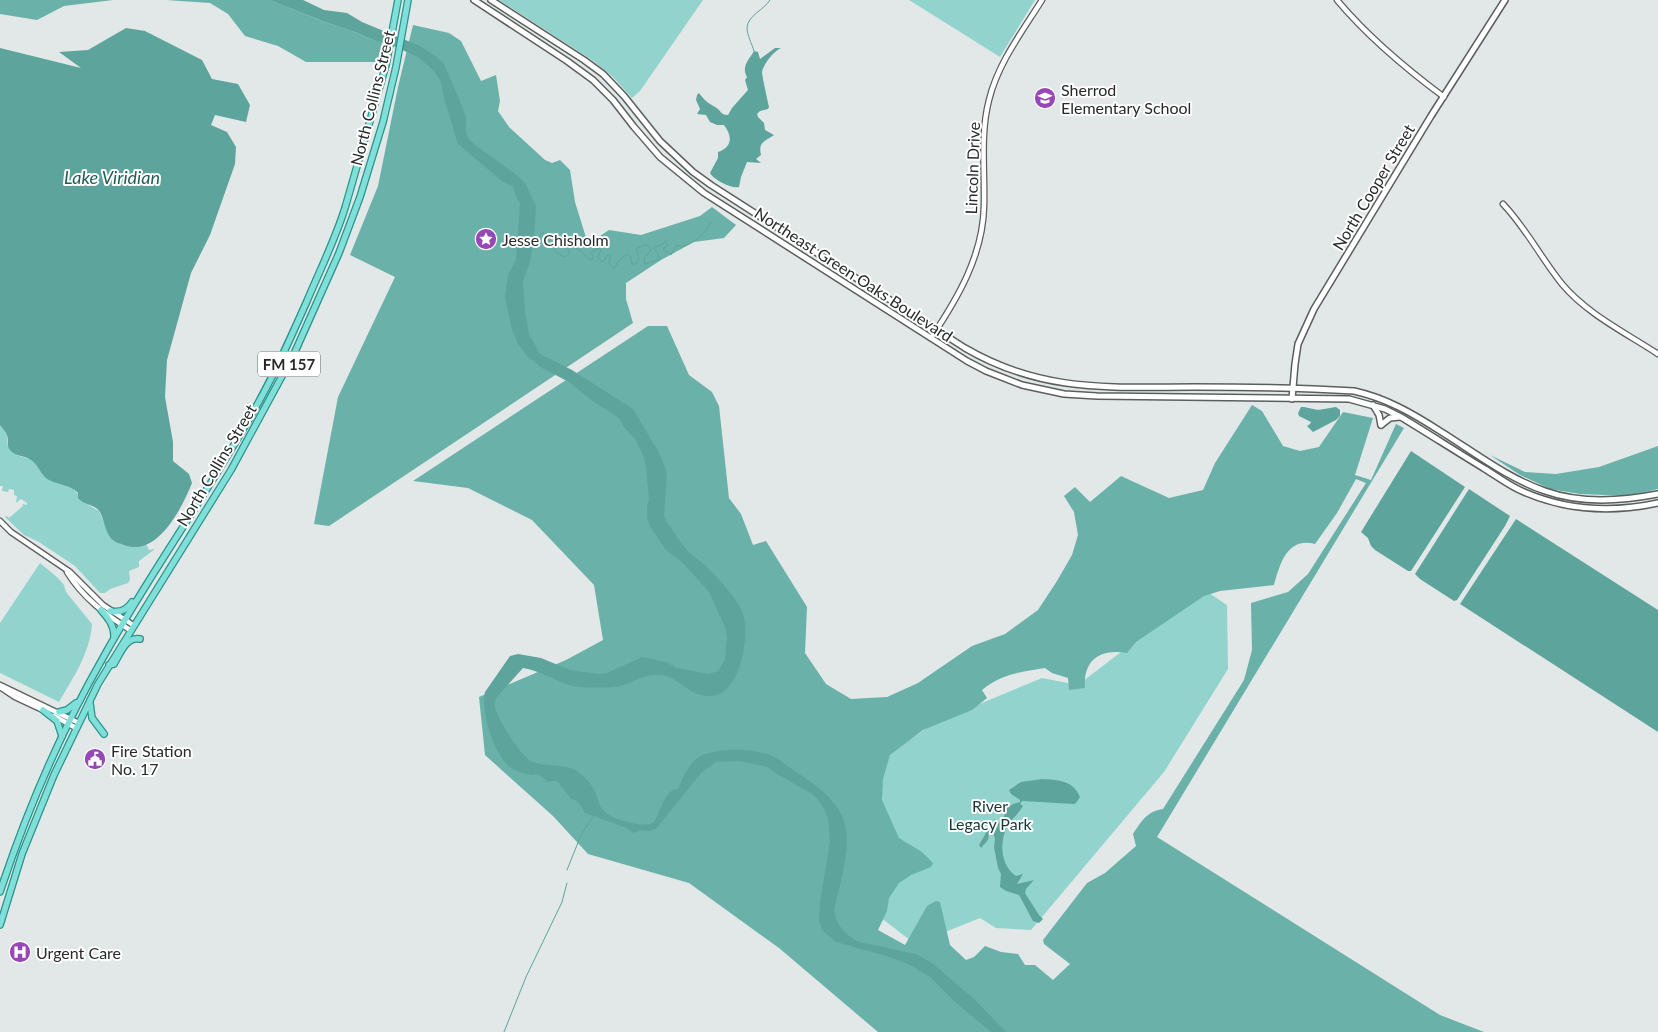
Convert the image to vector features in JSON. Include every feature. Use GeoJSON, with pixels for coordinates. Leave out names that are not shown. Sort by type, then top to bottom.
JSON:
{"type":"FeatureCollection","features":[{"type":"Feature","properties":{"kind":"main road","name":"North Collins Street"},"geometry":{"type":"LineString","coordinates":[[0,892],[13,852],[44,772],[69,721],[114,638],[222,465],[261,398],[292,336],[339,228],[386,65],[398,0]]}},
{"type":"Feature","properties":{"kind":"main road","name":"North Collins Street"},"geometry":{"type":"LineString","coordinates":[[0,925],[23,852],[54,775],[109,664],[231,470],[294,354],[348,231],[381,130],[396,68],[408,0]]}},
{"type":"Feature","properties":{"kind":"main road","name":"Northeast Green Oaks Boulevard"},"geometry":{"type":"LineString","coordinates":[[474,0],[594,80],[609,95],[660,157],[704,193],[967,361],[986,371],[1022,385],[1046,391],[1097,396],[1349,399],[1373,405],[1401,417],[1522,492],[1547,501],[1578,508],[1606,510],[1634,508],[1658,503]]}},
{"type":"Feature","properties":{"kind":"main road"},"geometry":{"type":"LineString","coordinates":[[483,6],[487,0]]}},
{"type":"Feature","properties":{"kind":"main road","name":"Northeast Green Oaks Boulevard"},"geometry":{"type":"LineString","coordinates":[[491,0],[584,60],[602,74],[620,91],[660,141],[699,176],[937,330],[981,357],[1007,369],[1027,376],[1097,387],[1354,391],[1388,401],[1408,411],[1515,478],[1546,492],[1575,498],[1602,500],[1631,499],[1658,494]]}},
{"type":"Feature","properties":{"kind":"main road","name":"North Cooper Street"},"geometry":{"type":"LineString","coordinates":[[1292,399],[1298,344],[1314,309],[1505,0]]}},
{"type":"Feature","properties":{"kind":"main road"},"geometry":{"type":"LineString","coordinates":[[1220,388],[1220,397]]}},
{"type":"Feature","properties":{"kind":"main road"},"geometry":{"type":"LineString","coordinates":[[261,398],[269,402]]}},
{"type":"Feature","properties":{"kind":"main road"},"geometry":{"type":"LineString","coordinates":[[1373,405],[1379,415],[1380,425],[1390,418],[1401,417]]}},
{"type":"Feature","properties":{"kind":"main road"},"geometry":{"type":"LineString","coordinates":[[110,611],[115,612],[125,609],[142,592]]}},
{"type":"Feature","properties":{"kind":"main road"},"geometry":{"type":"LineString","coordinates":[[101,610],[110,620],[114,638]]}},
{"type":"Feature","properties":{"kind":"main road"},"geometry":{"type":"LineString","coordinates":[[109,664],[114,664],[128,642],[136,638],[140,639]]}},
{"type":"Feature","properties":{"kind":"main road"},"geometry":{"type":"LineString","coordinates":[[59,712],[73,706],[83,696]]}},
{"type":"Feature","properties":{"kind":"main road"},"geometry":{"type":"LineString","coordinates":[[90,702],[92,718],[104,734]]}},
{"type":"Feature","properties":{"kind":"main road"},"geometry":{"type":"LineString","coordinates":[[43,710],[57,722],[62,736]]}},
{"type":"Feature","properties":{"kind":"street","name":"Lincoln Drive"},"geometry":{"type":"LineString","coordinates":[[932,338],[968,274],[980,238],[984,206],[983,134],[996,78],[1007,55],[1042,0]]}},
{"type":"Feature","properties":{"kind":"street"},"geometry":{"type":"LineString","coordinates":[[1337,0],[1357,24],[1386,52],[1444,96]]}},
{"type":"Feature","properties":{"kind":"street"},"geometry":{"type":"LineString","coordinates":[[1503,204],[1516,218],[1563,285],[1576,298],[1658,354]]}},
{"type":"Feature","properties":{"kind":"street"},"geometry":{"type":"LineString","coordinates":[[0,521],[11,532],[70,572],[124,622]]}},
{"type":"Feature","properties":{"kind":"street"},"geometry":{"type":"LineString","coordinates":[[67,570],[83,593],[101,610],[132,627]]}},
{"type":"Feature","properties":{"kind":"street"},"geometry":{"type":"LineString","coordinates":[[0,686],[15,697],[78,725]]}},
{"type":"Feature","properties":{"kind":"street"},"geometry":{"type":"LineString","coordinates":[[0,686],[59,712],[69,721]]}},
{"type":"Feature","properties":{"kind":"green space"},"geometry":{"type":"Polygon","coordinates":[[[499,0],[703,0],[640,91],[632,98],[613,77],[592,60],[499,0]]]}},
{"type":"Feature","properties":{"kind":"green space"},"geometry":{"type":"Polygon","coordinates":[[[909,0],[1035,0],[1000,57],[909,0]]]}},
{"type":"Feature","properties":{"kind":"green space"},"geometry":{"type":"Polygon","coordinates":[[[0,425],[7,435],[7,444],[10,449],[17,455],[32,460],[55,482],[73,489],[87,504],[99,511],[110,537],[114,541],[128,546],[146,544],[149,550],[155,549],[139,561],[139,567],[129,571],[130,580],[128,583],[110,589],[105,593],[100,593],[75,566],[39,542],[24,535],[5,517],[9,518],[23,506],[22,504],[27,505],[27,503],[21,499],[16,503],[17,496],[14,495],[14,490],[2,491],[3,486],[0,486],[0,425]]]}},
{"type":"Feature","properties":{"kind":"green space"},"geometry":{"type":"Polygon","coordinates":[[[40,563],[64,585],[66,592],[92,624],[91,635],[84,655],[59,702],[0,673],[0,623],[40,563]]]}},
{"type":"Feature","properties":{"kind":"green space","name":"River Legacy Park"},"geometry":{"type":"Polygon","coordinates":[[[1203,589],[1227,605],[1228,669],[1164,772],[1031,930],[996,928],[980,918],[915,944],[858,900],[870,780],[891,752],[936,722],[1042,678],[1078,685],[1203,589]]]}},
{"type":"Feature","properties":{"kind":"shaded area"},"geometry":{"type":"Polygon","coordinates":[[[0,0],[113,0],[64,6],[37,20],[0,14],[0,0]]]}},
{"type":"Feature","properties":{"kind":"shaded area"},"geometry":{"type":"Polygon","coordinates":[[[166,0],[269,0],[382,42],[379,62],[306,62],[278,46],[245,36],[228,14],[210,3],[166,0]]]}},
{"type":"Feature","properties":{"kind":"shaded area"},"geometry":{"type":"Polygon","coordinates":[[[413,25],[449,33],[461,41],[481,81],[496,75],[500,101],[498,111],[509,127],[545,160],[552,163],[560,160],[570,170],[575,202],[588,244],[609,230],[641,235],[700,216],[712,207],[736,225],[724,238],[694,242],[661,260],[626,283],[626,299],[633,323],[329,526],[314,524],[338,397],[395,277],[350,255],[378,186],[413,25]]]}},
{"type":"Feature","properties":{"kind":"shaded area"},"geometry":{"type":"Polygon","coordinates":[[[648,326],[667,326],[689,375],[712,392],[719,406],[729,498],[741,514],[753,545],[766,541],[807,607],[805,653],[826,684],[851,699],[887,697],[918,683],[972,646],[1005,634],[1038,610],[1072,555],[1078,535],[1074,512],[1064,496],[1075,487],[1090,502],[1121,476],[1169,498],[1203,490],[1215,463],[1252,405],[1262,411],[1283,446],[1300,451],[1319,447],[1343,412],[1373,418],[1355,475],[1371,480],[1396,424],[1404,428],[1157,837],[1440,1015],[1484,1032],[878,1032],[779,948],[689,883],[588,854],[553,816],[485,755],[479,697],[566,660],[603,640],[594,585],[532,520],[468,488],[413,481],[648,326]],[[1356,479],[1337,513],[1315,544],[1298,544],[1291,548],[1282,561],[1274,585],[1220,591],[1204,596],[1136,642],[1127,653],[1109,652],[1095,658],[1087,670],[1085,688],[1069,690],[1068,678],[1052,673],[1045,668],[1019,672],[997,680],[982,690],[987,698],[972,710],[923,730],[890,755],[883,779],[882,800],[899,838],[922,852],[933,863],[931,867],[911,875],[899,883],[889,898],[887,911],[878,930],[905,945],[927,906],[936,901],[940,902],[950,945],[966,960],[974,957],[985,946],[1001,952],[1018,954],[1025,965],[1035,965],[1053,980],[1070,964],[1044,944],[1043,940],[1087,883],[1105,873],[1136,846],[1133,834],[1149,815],[1163,809],[1244,680],[1252,650],[1251,603],[1288,592],[1308,574],[1366,483],[1356,479]]]}},
{"type":"Feature","properties":{"kind":"shaded area"},"geometry":{"type":"Polygon","coordinates":[[[1658,446],[1658,489],[1629,496],[1580,494],[1550,489],[1520,475],[1490,455],[1525,472],[1556,474],[1599,467],[1658,446]]]}},
{"type":"Feature","properties":{"kind":"water"},"geometry":{"type":"Polygon","coordinates":[[[269,0],[303,0],[324,10],[347,13],[362,22],[420,46],[444,64],[466,117],[466,133],[468,138],[525,183],[536,206],[530,262],[523,281],[529,334],[540,354],[572,370],[633,409],[658,451],[667,472],[664,516],[666,521],[687,550],[706,566],[728,590],[744,617],[745,638],[743,653],[735,677],[730,686],[723,692],[715,696],[703,696],[662,675],[648,676],[620,686],[604,688],[585,687],[569,685],[523,668],[497,697],[495,703],[495,708],[510,737],[526,758],[531,761],[569,767],[584,776],[594,790],[601,807],[607,814],[617,819],[641,825],[654,822],[667,797],[674,790],[678,789],[690,765],[703,755],[711,752],[743,750],[775,757],[826,794],[842,816],[847,838],[845,863],[834,910],[842,929],[859,942],[916,954],[932,963],[974,999],[1006,1032],[991,1032],[953,1000],[930,977],[910,965],[890,957],[836,942],[822,930],[819,920],[820,902],[830,842],[828,818],[822,805],[814,795],[768,767],[739,761],[716,762],[701,773],[656,829],[649,831],[641,830],[634,833],[627,828],[585,813],[576,800],[571,799],[557,781],[548,782],[539,775],[522,773],[506,764],[490,734],[484,700],[485,692],[510,656],[518,654],[541,658],[570,670],[598,674],[607,673],[642,657],[666,662],[677,668],[709,674],[718,671],[725,660],[727,637],[725,627],[709,592],[684,564],[666,550],[650,526],[647,518],[649,500],[646,466],[635,439],[619,418],[591,400],[569,382],[542,368],[527,356],[518,344],[512,330],[505,297],[508,275],[516,260],[520,202],[513,187],[503,182],[458,144],[441,82],[434,71],[418,57],[391,45],[373,40],[269,0]]]}},
{"type":"Feature","properties":{"kind":"water","name":"Lake Viridian"},"geometry":{"type":"Polygon","coordinates":[[[126,28],[145,31],[202,60],[212,79],[238,84],[250,105],[246,122],[215,115],[211,125],[227,132],[236,147],[235,164],[210,235],[191,273],[167,360],[165,397],[173,442],[173,461],[189,474],[192,483],[182,505],[167,528],[157,538],[147,544],[136,547],[124,545],[113,540],[108,534],[98,509],[80,500],[78,493],[72,488],[46,478],[31,460],[12,452],[8,446],[7,435],[0,425],[0,48],[81,68],[59,52],[88,50],[126,28]]]}},
{"type":"Feature","properties":{"kind":"water"},"geometry":{"type":"Polygon","coordinates":[[[775,48],[781,48],[769,58],[762,72],[769,107],[757,114],[764,123],[765,130],[774,135],[760,147],[761,155],[756,159],[761,163],[747,162],[739,187],[728,185],[719,181],[710,173],[718,158],[718,152],[723,150],[730,141],[729,134],[724,125],[717,125],[710,122],[706,115],[697,114],[700,109],[696,100],[697,95],[699,93],[706,101],[725,115],[728,115],[748,90],[745,80],[747,77],[745,66],[754,51],[758,52],[760,59],[775,48]]]}},
{"type":"Feature","properties":{"kind":"water"},"geometry":{"type":"Polygon","coordinates":[[[1301,407],[1318,410],[1336,407],[1340,410],[1340,416],[1313,432],[1307,426],[1311,422],[1299,416],[1298,413],[1301,407]]]}},
{"type":"Feature","properties":{"kind":"water"},"geometry":{"type":"Polygon","coordinates":[[[1411,451],[1465,487],[1411,571],[1408,571],[1375,550],[1368,538],[1361,532],[1411,451]]]}},
{"type":"Feature","properties":{"kind":"water"},"geometry":{"type":"Polygon","coordinates":[[[1469,489],[1510,516],[1457,600],[1454,601],[1415,574],[1469,489]]]}},
{"type":"Feature","properties":{"kind":"water"},"geometry":{"type":"Polygon","coordinates":[[[1516,519],[1658,610],[1658,732],[1460,604],[1516,519]]]}},
{"type":"Feature","properties":{"kind":"water"},"geometry":{"type":"Polygon","coordinates":[[[1042,779],[1069,784],[1077,791],[1080,797],[1074,804],[1022,801],[1020,804],[1023,806],[1005,831],[1002,845],[1007,866],[1016,876],[1023,874],[1017,884],[1034,880],[1025,893],[1043,919],[1039,923],[1033,921],[1019,895],[1000,887],[1001,874],[994,847],[995,839],[993,833],[995,832],[991,830],[988,840],[981,848],[979,845],[990,826],[995,830],[998,826],[993,823],[994,819],[999,822],[1005,815],[998,811],[1004,805],[1008,807],[1020,802],[1009,790],[1021,782],[1042,779]]]}},
{"type":"Feature","properties":{"kind":"waterway"},"geometry":{"type":"LineString","coordinates":[[754,51],[748,34],[748,24],[770,0]]}},
{"type":"Feature","properties":{"kind":"waterway"},"geometry":{"type":"LineString","coordinates":[[533,240],[536,241],[543,232],[556,252],[564,257],[570,254],[566,244],[568,243],[571,243],[592,260],[593,256],[591,253],[598,248],[601,250],[598,257],[602,262],[608,254],[611,255],[609,263],[615,268],[626,254],[631,257],[632,264],[636,264],[639,258],[636,249],[644,245],[649,246],[651,250],[645,257],[644,263],[646,264],[659,259],[660,257],[654,248],[665,241],[668,245],[663,249],[671,255],[678,245],[681,247],[699,238],[711,222]]}},
{"type":"Feature","properties":{"kind":"waterway"},"geometry":{"type":"LineString","coordinates":[[567,870],[581,835],[593,817]]}},
{"type":"Feature","properties":{"kind":"waterway"},"geometry":{"type":"LineString","coordinates":[[504,1032],[526,977],[562,902],[567,883]]}},
{"type":"Feature","properties":{"kind":"place","name":"Sherrod Elementary School"},"geometry":{"type":"Point","coordinates":[1045,98]}},
{"type":"Feature","properties":{"kind":"place","name":"Jesse Chisholm"},"geometry":{"type":"Point","coordinates":[486,239]}},
{"type":"Feature","properties":{"kind":"place","name":"Fire Station No. 17"},"geometry":{"type":"Point","coordinates":[95,759]}},
{"type":"Feature","properties":{"kind":"place","name":"Urgent Care"},"geometry":{"type":"Point","coordinates":[20,952]}}]}
